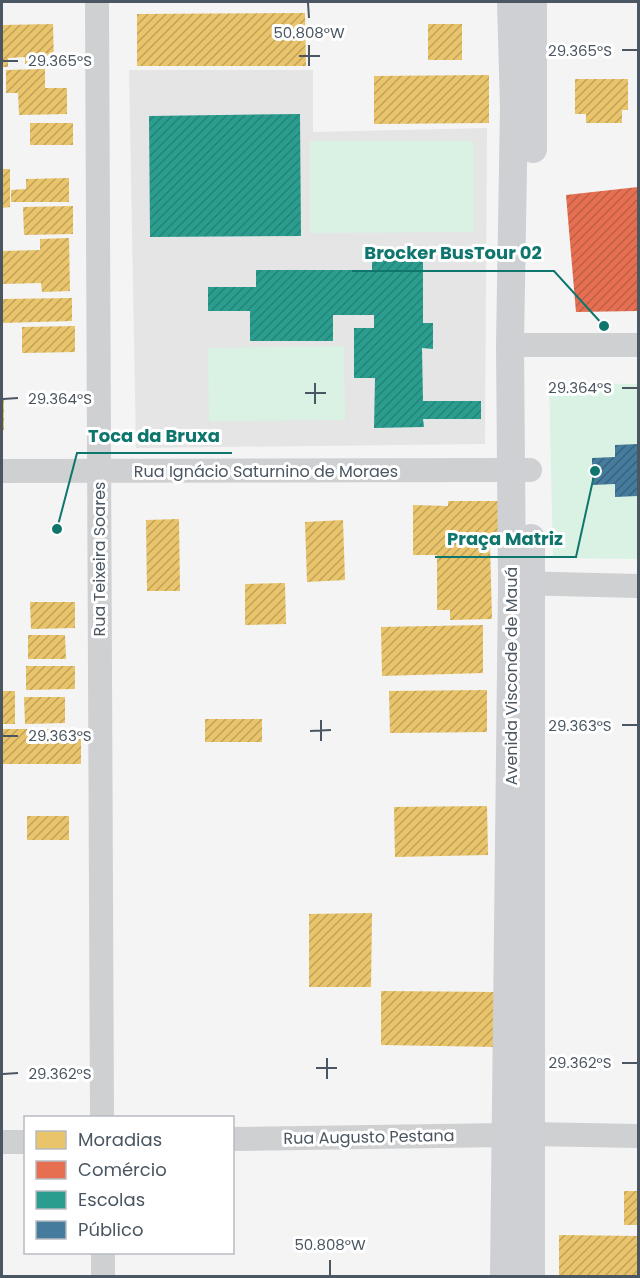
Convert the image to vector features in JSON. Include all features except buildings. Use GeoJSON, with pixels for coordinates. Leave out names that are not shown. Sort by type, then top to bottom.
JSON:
{"type":"FeatureCollection","features":[{"type":"Feature","properties":{"kind":"main road","name":"Avenida Visconde de Mauá"},"geometry":{"type":"LineString","coordinates":[[504,1276],[518,1135],[522,583],[520,345],[511,2]]}},
{"type":"Feature","properties":{"kind":"main road","name":"Avenida Visconde de Mauá"},"geometry":{"type":"LineString","coordinates":[[520,345],[534,104],[533,2]]}},
{"type":"Feature","properties":{"kind":"main road","name":"Avenida Visconde de Mauá"},"geometry":{"type":"LineString","coordinates":[[518,1135],[531,1276]]}},
{"type":"Feature","properties":{"kind":"street","name":"Rua Teixeira Soares"},"geometry":{"type":"LineString","coordinates":[[97,2],[102,1116]]}},
{"type":"Feature","properties":{"kind":"street"},"geometry":{"type":"LineString","coordinates":[[520,345],[639,345]]}},
{"type":"Feature","properties":{"kind":"street","name":"Rua Ignácio Saturnino de Moraes"},"geometry":{"type":"LineString","coordinates":[[2,471],[520,470]]}},
{"type":"Feature","properties":{"kind":"street"},"geometry":{"type":"LineString","coordinates":[[522,583],[639,586]]}},
{"type":"Feature","properties":{"kind":"street","name":"Rua Augusto Pestana"},"geometry":{"type":"LineString","coordinates":[[234,1139],[518,1135],[639,1136]]}},
{"type":"Feature","properties":{"kind":"street"},"geometry":{"type":"LineString","coordinates":[[2,1142],[24,1142]]}},
{"type":"Feature","properties":{"kind":"street"},"geometry":{"type":"LineString","coordinates":[[103,1254],[103,1276]]}},
{"type":"Feature","properties":{"kind":"shaded area"},"geometry":{"type":"Polygon","coordinates":[[[129,70],[313,70],[313,132],[487,128],[485,444],[136,448],[129,70]]]}},
{"type":"Feature","properties":{"kind":"green space"},"geometry":{"type":"Polygon","coordinates":[[[310,141],[473,141],[473,232],[310,233],[310,141]]]}},
{"type":"Feature","properties":{"kind":"green space"},"geometry":{"type":"Polygon","coordinates":[[[344,346],[345,420],[209,421],[208,348],[344,346]]]}},
{"type":"Feature","properties":{"kind":"green space"},"geometry":{"type":"Polygon","coordinates":[[[549,383],[638,384],[638,559],[553,558],[549,383]]]}},
{"type":"Feature","properties":{"kind":"place","name":"Brocker BusTour 02"},"geometry":{"type":"Point","coordinates":[604,326]}},
{"type":"Feature","properties":{"kind":"place","name":"Praça Matriz"},"geometry":{"type":"Point","coordinates":[595,471]}},
{"type":"Feature","properties":{"kind":"place","name":"Toca da Bruxa"},"geometry":{"type":"Point","coordinates":[57,529]}}]}
